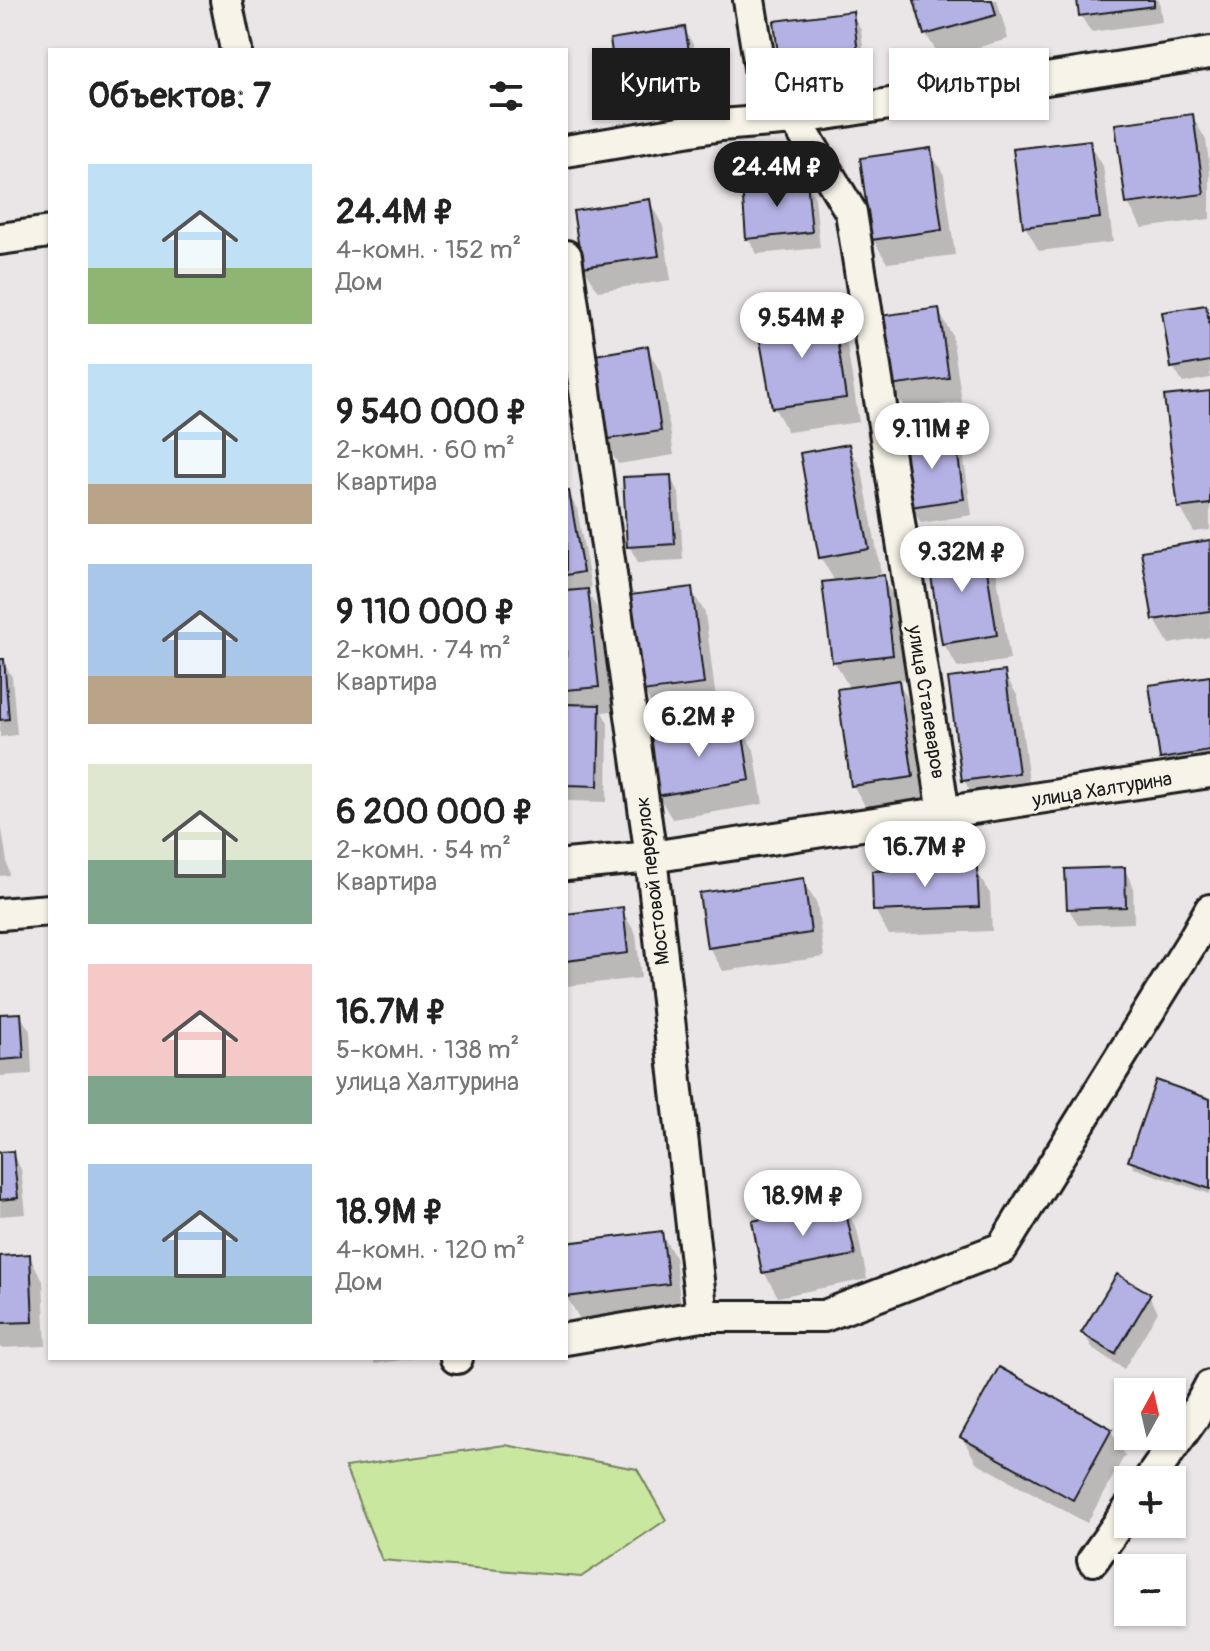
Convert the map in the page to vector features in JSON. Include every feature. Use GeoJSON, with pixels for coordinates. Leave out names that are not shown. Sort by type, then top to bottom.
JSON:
{"type":"FeatureCollection","features":[{"type":"Feature","properties":{"kind":"street"},"geometry":{"type":"LineString","coordinates":[[226,0],[236,48]]}},
{"type":"Feature","properties":{"kind":"street","name":"улица Сталеваров"},"geometry":{"type":"LineString","coordinates":[[749,0],[757,48]]}},
{"type":"Feature","properties":{"kind":"street"},"geometry":{"type":"LineString","coordinates":[[873,107],[1210,53]]}},
{"type":"Feature","properties":{"kind":"street"},"geometry":{"type":"LineString","coordinates":[[568,151],[721,125],[783,120]]}},
{"type":"Feature","properties":{"kind":"street","name":"улица Сталеваров"},"geometry":{"type":"LineString","coordinates":[[796,120],[851,212],[944,813]]}},
{"type":"Feature","properties":{"kind":"street"},"geometry":{"type":"LineString","coordinates":[[0,239],[48,232]]}},
{"type":"Feature","properties":{"kind":"street","name":"Мостовой переулок"},"geometry":{"type":"LineString","coordinates":[[568,270],[651,857],[702,1316]]}},
{"type":"Feature","properties":{"kind":"street","name":"улица Халтурина"},"geometry":{"type":"LineString","coordinates":[[568,865],[651,857],[1210,772]]}},
{"type":"Feature","properties":{"kind":"street"},"geometry":{"type":"LineString","coordinates":[[0,914],[48,910]]}},
{"type":"Feature","properties":{"kind":"street"},"geometry":{"type":"LineString","coordinates":[[568,1339],[702,1316],[824,1316],[1002,1248],[1210,910]]}},
{"type":"Feature","properties":{"kind":"street"},"geometry":{"type":"LineString","coordinates":[[1162,1466],[1202,1423],[1210,1386]]}},
{"type":"Feature","properties":{"kind":"street"},"geometry":{"type":"LineString","coordinates":[[1093,1560],[1114,1530]]}},
{"type":"Feature","properties":{"kind":"green space"},"geometry":{"type":"Polygon","coordinates":[[[505,1445],[637,1469],[666,1520],[581,1577],[382,1560],[345,1467],[505,1445]]]}},
{"type":"Feature","properties":{"kind":"building"},"geometry":{"type":"Polygon","coordinates":[[[914,0],[992,0],[996,15],[924,35],[914,0]]]}},
{"type":"Feature","properties":{"kind":"building"},"geometry":{"type":"Polygon","coordinates":[[[1077,0],[1154,0],[1154,6],[1079,16],[1077,0]]]}},
{"type":"Feature","properties":{"kind":"building"},"geometry":{"type":"Polygon","coordinates":[[[853,11],[857,48],[777,48],[774,21],[853,11]]]}},
{"type":"Feature","properties":{"kind":"building"},"geometry":{"type":"Polygon","coordinates":[[[685,27],[688,48],[611,48],[610,39],[685,27]]]}},
{"type":"Feature","properties":{"kind":"building"},"geometry":{"type":"Polygon","coordinates":[[[1193,114],[1204,194],[1126,204],[1115,124],[1193,114]]]}},
{"type":"Feature","properties":{"kind":"building"},"geometry":{"type":"Polygon","coordinates":[[[1090,140],[1100,218],[1023,227],[1013,149],[1090,140]]]}},
{"type":"Feature","properties":{"kind":"building"},"geometry":{"type":"Polygon","coordinates":[[[931,148],[942,230],[871,240],[860,158],[931,148]]]}},
{"type":"Feature","properties":{"kind":"building"},"geometry":{"type":"Polygon","coordinates":[[[807,180],[812,232],[746,239],[742,186],[807,180]]]}},
{"type":"Feature","properties":{"kind":"building"},"geometry":{"type":"Polygon","coordinates":[[[650,199],[659,256],[582,267],[573,211],[650,199]]]}},
{"type":"Feature","properties":{"kind":"building"},"geometry":{"type":"Polygon","coordinates":[[[1206,305],[1210,327],[1210,361],[1171,368],[1162,312],[1206,305]]]}},
{"type":"Feature","properties":{"kind":"building"},"geometry":{"type":"Polygon","coordinates":[[[939,308],[949,378],[890,386],[879,316],[939,308]]]}},
{"type":"Feature","properties":{"kind":"building"},"geometry":{"type":"Polygon","coordinates":[[[833,312],[846,398],[772,408],[757,324],[833,312]]]}},
{"type":"Feature","properties":{"kind":"building"},"geometry":{"type":"Polygon","coordinates":[[[648,346],[661,431],[602,440],[589,356],[648,346]]]}},
{"type":"Feature","properties":{"kind":"building"},"geometry":{"type":"Polygon","coordinates":[[[1210,391],[1210,504],[1178,508],[1164,396],[1210,391]]]}},
{"type":"Feature","properties":{"kind":"building"},"geometry":{"type":"Polygon","coordinates":[[[955,435],[964,499],[910,507],[900,443],[955,435]]]}},
{"type":"Feature","properties":{"kind":"building"},"geometry":{"type":"Polygon","coordinates":[[[849,444],[869,549],[819,558],[800,453],[849,444]]]}},
{"type":"Feature","properties":{"kind":"building"},"geometry":{"type":"Polygon","coordinates":[[[671,475],[675,544],[627,547],[623,477],[671,475]]]}},
{"type":"Feature","properties":{"kind":"building"},"geometry":{"type":"Polygon","coordinates":[[[568,491],[569,491],[583,572],[568,575],[568,491]]]}},
{"type":"Feature","properties":{"kind":"building"},"geometry":{"type":"Polygon","coordinates":[[[1210,540],[1210,611],[1153,620],[1141,551],[1210,540]]]}},
{"type":"Feature","properties":{"kind":"building"},"geometry":{"type":"Polygon","coordinates":[[[983,544],[997,635],[942,644],[927,552],[983,544]]]}},
{"type":"Feature","properties":{"kind":"building"},"geometry":{"type":"Polygon","coordinates":[[[884,575],[893,655],[832,662],[822,582],[884,575]]]}},
{"type":"Feature","properties":{"kind":"building"},"geometry":{"type":"Polygon","coordinates":[[[692,587],[704,684],[642,692],[630,595],[692,587]]]}},
{"type":"Feature","properties":{"kind":"building"},"geometry":{"type":"Polygon","coordinates":[[[588,589],[599,687],[568,690],[568,591],[588,589]]]}},
{"type":"Feature","properties":{"kind":"building"},"geometry":{"type":"Polygon","coordinates":[[[0,659],[4,659],[9,719],[0,720],[0,659]]]}},
{"type":"Feature","properties":{"kind":"building"},"geometry":{"type":"Polygon","coordinates":[[[1005,671],[1019,773],[962,781],[948,678],[1005,671]]]}},
{"type":"Feature","properties":{"kind":"building"},"geometry":{"type":"Polygon","coordinates":[[[1210,676],[1210,751],[1160,759],[1149,685],[1210,676]]]}},
{"type":"Feature","properties":{"kind":"building"},"geometry":{"type":"Polygon","coordinates":[[[899,680],[913,777],[851,786],[837,689],[899,680]]]}},
{"type":"Feature","properties":{"kind":"building"},"geometry":{"type":"Polygon","coordinates":[[[568,704],[600,705],[598,786],[568,785],[568,704]]]}},
{"type":"Feature","properties":{"kind":"building"},"geometry":{"type":"Polygon","coordinates":[[[741,723],[750,780],[656,796],[649,737],[741,723]]]}},
{"type":"Feature","properties":{"kind":"building"},"geometry":{"type":"Polygon","coordinates":[[[977,867],[979,907],[873,911],[872,871],[977,867]]]}},
{"type":"Feature","properties":{"kind":"building"},"geometry":{"type":"Polygon","coordinates":[[[1125,867],[1126,907],[1067,909],[1065,869],[1125,867]]]}},
{"type":"Feature","properties":{"kind":"building"},"geometry":{"type":"Polygon","coordinates":[[[804,878],[811,933],[707,948],[699,893],[804,878]]]}},
{"type":"Feature","properties":{"kind":"building"},"geometry":{"type":"Polygon","coordinates":[[[623,907],[628,953],[568,961],[568,914],[623,907]]]}},
{"type":"Feature","properties":{"kind":"building"},"geometry":{"type":"Polygon","coordinates":[[[21,1013],[24,1058],[0,1060],[0,1014],[21,1013]]]}},
{"type":"Feature","properties":{"kind":"building"},"geometry":{"type":"Polygon","coordinates":[[[1156,1080],[1210,1099],[1210,1189],[1128,1161],[1156,1080]]]}},
{"type":"Feature","properties":{"kind":"building"},"geometry":{"type":"Polygon","coordinates":[[[13,1151],[18,1198],[0,1200],[0,1152],[13,1151]]]}},
{"type":"Feature","properties":{"kind":"building"},"geometry":{"type":"Polygon","coordinates":[[[844,1203],[855,1255],[762,1273],[752,1221],[844,1203]]]}},
{"type":"Feature","properties":{"kind":"building"},"geometry":{"type":"Polygon","coordinates":[[[662,1231],[669,1284],[568,1297],[568,1243],[662,1231]]]}},
{"type":"Feature","properties":{"kind":"building"},"geometry":{"type":"Polygon","coordinates":[[[30,1254],[33,1322],[0,1323],[0,1256],[30,1254]]]}},
{"type":"Feature","properties":{"kind":"building"},"geometry":{"type":"Polygon","coordinates":[[[1117,1274],[1151,1294],[1115,1354],[1081,1333],[1117,1274]]]}},
{"type":"Feature","properties":{"kind":"building"},"geometry":{"type":"Polygon","coordinates":[[[999,1367],[1112,1429],[1073,1500],[960,1437],[999,1367]]]}}]}
